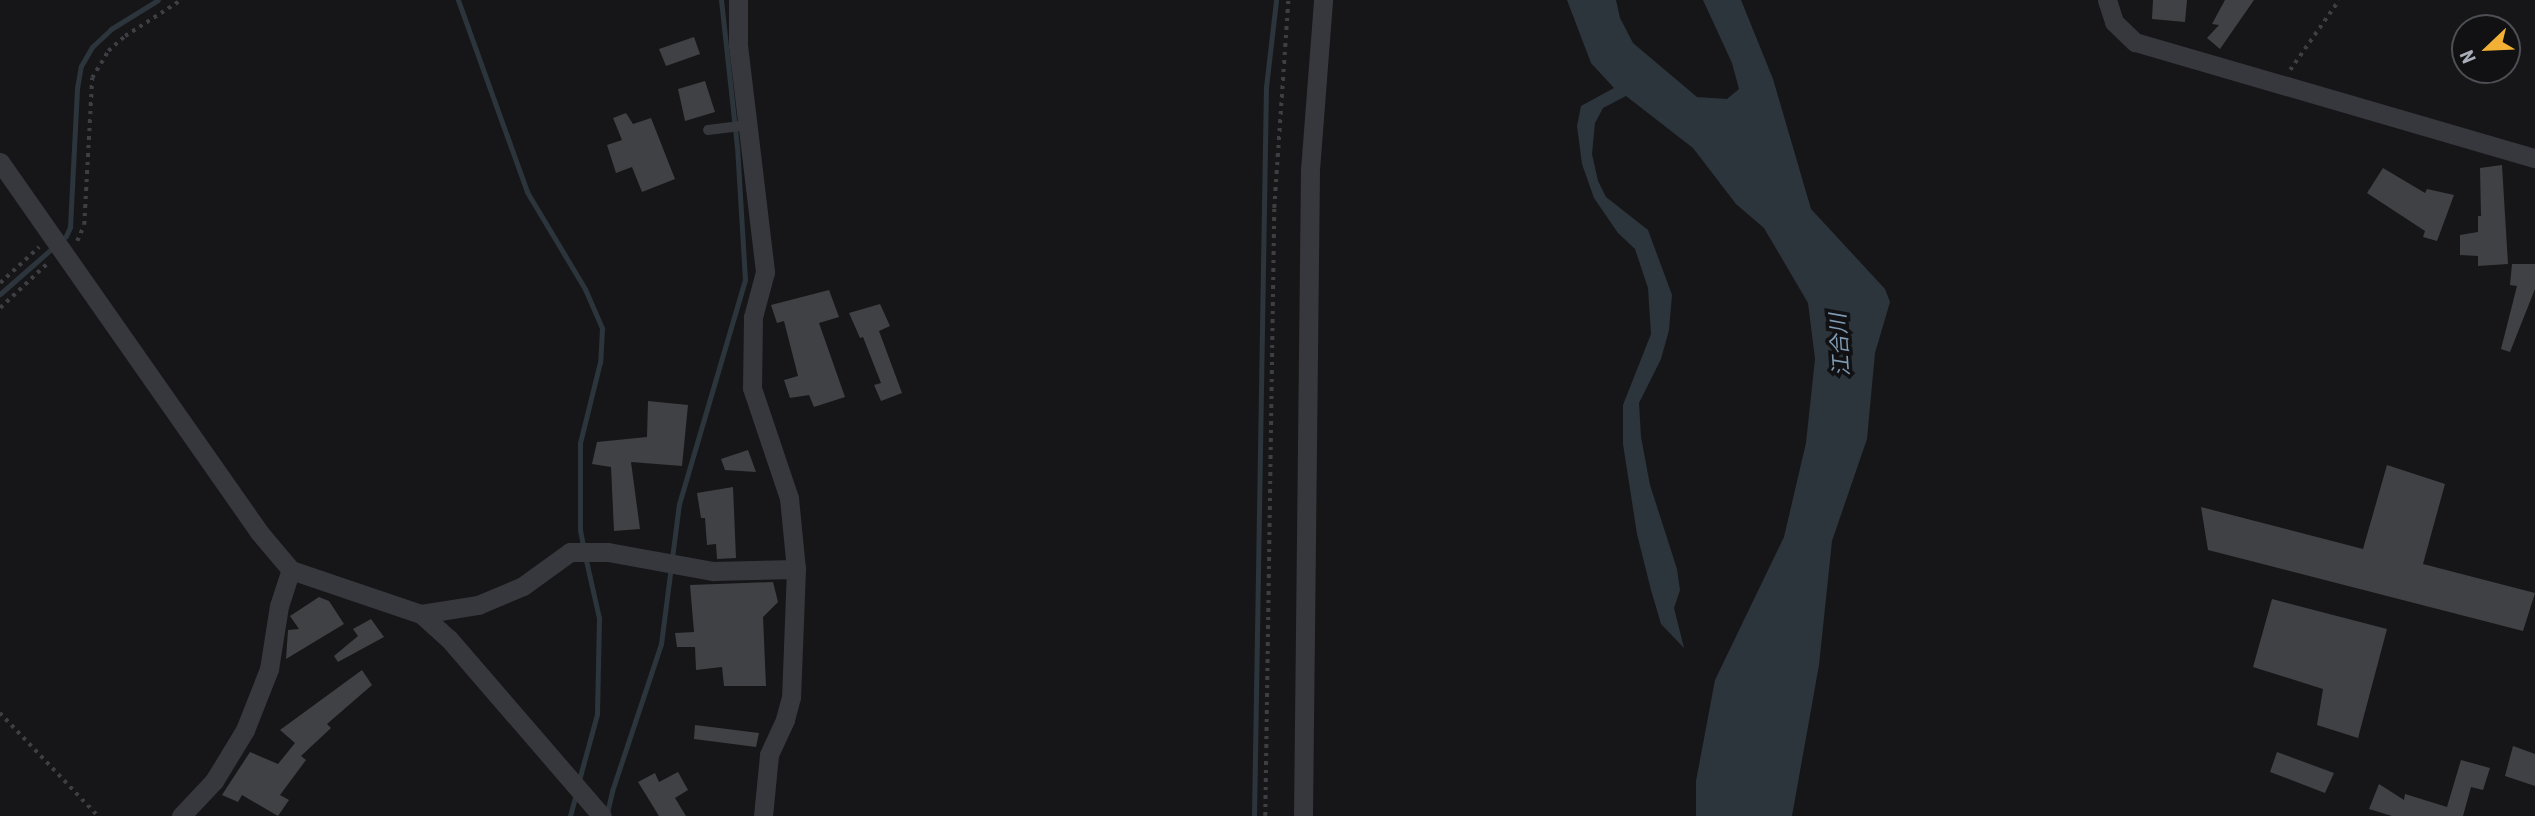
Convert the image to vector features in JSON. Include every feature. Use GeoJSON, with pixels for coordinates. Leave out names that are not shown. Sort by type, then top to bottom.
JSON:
{"type":"FeatureCollection","features":[{"type":"Feature","properties":{"kind":"street"},"geometry":{"type":"LineString","coordinates":[[738,0],[738,45],[765,272],[753,317],[752,388],[789,498],[796,569],[791,697],[785,720],[769,755],[763,816]]}},
{"type":"Feature","properties":{"kind":"street"},"geometry":{"type":"LineString","coordinates":[[1303,816],[1310,170],[1323,0]]}},
{"type":"Feature","properties":{"kind":"street"},"geometry":{"type":"LineString","coordinates":[[2107,0],[2114,22],[2135,42],[2535,158]]}},
{"type":"Feature","properties":{"kind":"street"},"geometry":{"type":"LineString","coordinates":[[0,162],[259,532],[290,570],[421,614],[449,639],[595,808]]}},
{"type":"Feature","properties":{"kind":"street"},"geometry":{"type":"LineString","coordinates":[[421,614],[478,605],[523,586],[571,552],[597,552],[713,571],[796,569]]}},
{"type":"Feature","properties":{"kind":"street"},"geometry":{"type":"LineString","coordinates":[[181,816],[214,781],[245,730],[269,669],[279,606],[290,570]]}},
{"type":"Feature","properties":{"kind":"lane"},"geometry":{"type":"LineString","coordinates":[[708,130],[748,125]]}},
{"type":"Feature","properties":{"kind":"path"},"geometry":{"type":"LineString","coordinates":[[0,283],[57,245],[76,244],[84,225],[92,78],[108,51],[125,36],[181,0]]}},
{"type":"Feature","properties":{"kind":"path"},"geometry":{"type":"LineString","coordinates":[[1265,816],[1274,208],[1288,0]]}},
{"type":"Feature","properties":{"kind":"path"},"geometry":{"type":"LineString","coordinates":[[2280,84],[2339,0]]}},
{"type":"Feature","properties":{"kind":"path"},"geometry":{"type":"LineString","coordinates":[[0,308],[51,260],[57,245]]}},
{"type":"Feature","properties":{"kind":"path"},"geometry":{"type":"LineString","coordinates":[[0,713],[98,816]]}},
{"type":"Feature","properties":{"kind":"water","name":"江合川"},"geometry":{"type":"Polygon","coordinates":[[[1567,0],[1616,0],[1620,18],[1633,43],[1697,97],[1727,99],[1739,89],[1732,63],[1703,0],[1741,0],[1773,79],[1811,209],[1885,289],[1890,302],[1875,353],[1867,439],[1832,541],[1819,665],[1792,816],[1696,816],[1696,781],[1715,680],[1784,537],[1806,443],[1815,359],[1808,303],[1764,228],[1736,204],[1693,148],[1626,96],[1603,108],[1595,123],[1592,154],[1598,181],[1606,197],[1648,230],[1672,295],[1669,330],[1661,359],[1639,403],[1641,437],[1650,485],[1677,569],[1680,590],[1674,608],[1684,648],[1661,624],[1637,534],[1623,444],[1623,405],[1651,334],[1648,288],[1635,249],[1618,233],[1594,198],[1582,164],[1577,126],[1581,106],[1614,88],[1591,63],[1567,0]]]}},
{"type":"Feature","properties":{"kind":"building"},"geometry":{"type":"Polygon","coordinates":[[[2153,0],[2187,0],[2185,22],[2152,19],[2153,0]]]}},
{"type":"Feature","properties":{"kind":"building"},"geometry":{"type":"Polygon","coordinates":[[[2225,0],[2254,0],[2220,49],[2207,38],[2219,25],[2212,24],[2225,0]]]}},
{"type":"Feature","properties":{"kind":"building"},"geometry":{"type":"Polygon","coordinates":[[[694,37],[700,54],[666,66],[659,49],[694,37]]]}},
{"type":"Feature","properties":{"kind":"building"},"geometry":{"type":"Polygon","coordinates":[[[705,81],[715,112],[685,121],[678,89],[705,81]]]}},
{"type":"Feature","properties":{"kind":"building"},"geometry":{"type":"Polygon","coordinates":[[[626,113],[633,124],[651,118],[675,179],[642,192],[632,167],[616,173],[607,145],[622,140],[613,118],[626,113]]]}},
{"type":"Feature","properties":{"kind":"building"},"geometry":{"type":"Polygon","coordinates":[[[2502,165],[2508,264],[2478,266],[2478,256],[2460,255],[2460,235],[2478,232],[2478,216],[2481,216],[2480,168],[2502,165]]]}},
{"type":"Feature","properties":{"kind":"building"},"geometry":{"type":"Polygon","coordinates":[[[2383,168],[2425,193],[2427,189],[2454,195],[2437,241],[2423,237],[2425,231],[2367,193],[2383,168]]]}},
{"type":"Feature","properties":{"kind":"building"},"geometry":{"type":"Polygon","coordinates":[[[2512,264],[2535,264],[2535,289],[2510,352],[2501,349],[2517,286],[2510,285],[2512,264]]]}},
{"type":"Feature","properties":{"kind":"building"},"geometry":{"type":"Polygon","coordinates":[[[829,290],[839,317],[819,323],[845,397],[814,407],[809,395],[790,398],[784,380],[798,376],[784,321],[777,323],[771,305],[829,290]]]}},
{"type":"Feature","properties":{"kind":"building"},"geometry":{"type":"Polygon","coordinates":[[[880,304],[890,326],[879,331],[902,393],[881,401],[874,385],[881,383],[863,337],[860,338],[849,313],[880,304]]]}},
{"type":"Feature","properties":{"kind":"building"},"geometry":{"type":"Polygon","coordinates":[[[648,401],[688,405],[682,466],[631,462],[640,529],[614,531],[611,467],[592,464],[597,442],[647,437],[648,401]]]}},
{"type":"Feature","properties":{"kind":"building"},"geometry":{"type":"Polygon","coordinates":[[[748,450],[756,472],[725,470],[721,459],[748,450]]]}},
{"type":"Feature","properties":{"kind":"building"},"geometry":{"type":"Polygon","coordinates":[[[2387,465],[2445,484],[2423,564],[2535,593],[2523,631],[2208,550],[2201,507],[2363,549],[2387,465]]]}},
{"type":"Feature","properties":{"kind":"building"},"geometry":{"type":"Polygon","coordinates":[[[733,487],[736,558],[717,559],[716,544],[707,545],[705,518],[701,518],[697,493],[733,487]]]}},
{"type":"Feature","properties":{"kind":"building"},"geometry":{"type":"Polygon","coordinates":[[[773,582],[778,602],[763,617],[766,686],[724,686],[722,667],[696,670],[695,647],[677,647],[675,633],[694,632],[690,585],[773,582]]]}},
{"type":"Feature","properties":{"kind":"building"},"geometry":{"type":"Polygon","coordinates":[[[319,597],[329,601],[344,624],[286,659],[288,630],[299,629],[290,616],[319,597]]]}},
{"type":"Feature","properties":{"kind":"building"},"geometry":{"type":"Polygon","coordinates":[[[2272,599],[2387,629],[2358,738],[2317,725],[2323,689],[2253,667],[2272,599]]]}},
{"type":"Feature","properties":{"kind":"building"},"geometry":{"type":"Polygon","coordinates":[[[371,619],[384,637],[338,662],[334,656],[358,636],[353,629],[371,619]]]}},
{"type":"Feature","properties":{"kind":"building"},"geometry":{"type":"Polygon","coordinates":[[[362,670],[372,685],[327,724],[331,728],[301,756],[306,760],[280,795],[289,800],[278,816],[242,795],[238,802],[222,795],[250,752],[278,764],[295,743],[280,730],[362,670]]]}},
{"type":"Feature","properties":{"kind":"building"},"geometry":{"type":"Polygon","coordinates":[[[695,725],[759,733],[756,747],[694,739],[695,725]]]}},
{"type":"Feature","properties":{"kind":"building"},"geometry":{"type":"Polygon","coordinates":[[[2513,746],[2535,754],[2535,786],[2505,776],[2513,746]]]}},
{"type":"Feature","properties":{"kind":"building"},"geometry":{"type":"Polygon","coordinates":[[[2277,752],[2334,773],[2325,793],[2270,772],[2277,752]]]}},
{"type":"Feature","properties":{"kind":"building"},"geometry":{"type":"Polygon","coordinates":[[[2461,760],[2490,768],[2483,790],[2471,787],[2463,816],[2392,816],[2369,809],[2379,784],[2404,800],[2405,794],[2447,807],[2461,760]]]}},
{"type":"Feature","properties":{"kind":"building"},"geometry":{"type":"Polygon","coordinates":[[[678,772],[688,790],[675,798],[686,816],[659,816],[638,782],[655,773],[659,782],[678,772]]]}},
{"type":"Feature","properties":{"kind":"waterway"},"geometry":{"type":"LineString","coordinates":[[0,294],[66,236],[70,227],[77,88],[81,66],[92,47],[111,29],[158,0]]}},
{"type":"Feature","properties":{"kind":"waterway"},"geometry":{"type":"LineString","coordinates":[[458,0],[527,192],[585,289],[602,328],[600,362],[580,443],[580,530],[583,546]]}},
{"type":"Feature","properties":{"kind":"waterway"},"geometry":{"type":"LineString","coordinates":[[607,813],[661,644],[679,504],[745,280],[737,147],[721,0]]}},
{"type":"Feature","properties":{"kind":"waterway"},"geometry":{"type":"LineString","coordinates":[[1254,816],[1266,87],[1276,0]]}},
{"type":"Feature","properties":{"kind":"waterway"},"geometry":{"type":"LineString","coordinates":[[579,780],[597,714],[599,618],[585,556]]}},
{"type":"Feature","properties":{"kind":"waterway"},"geometry":{"type":"LineString","coordinates":[[570,816],[576,793]]}}]}
